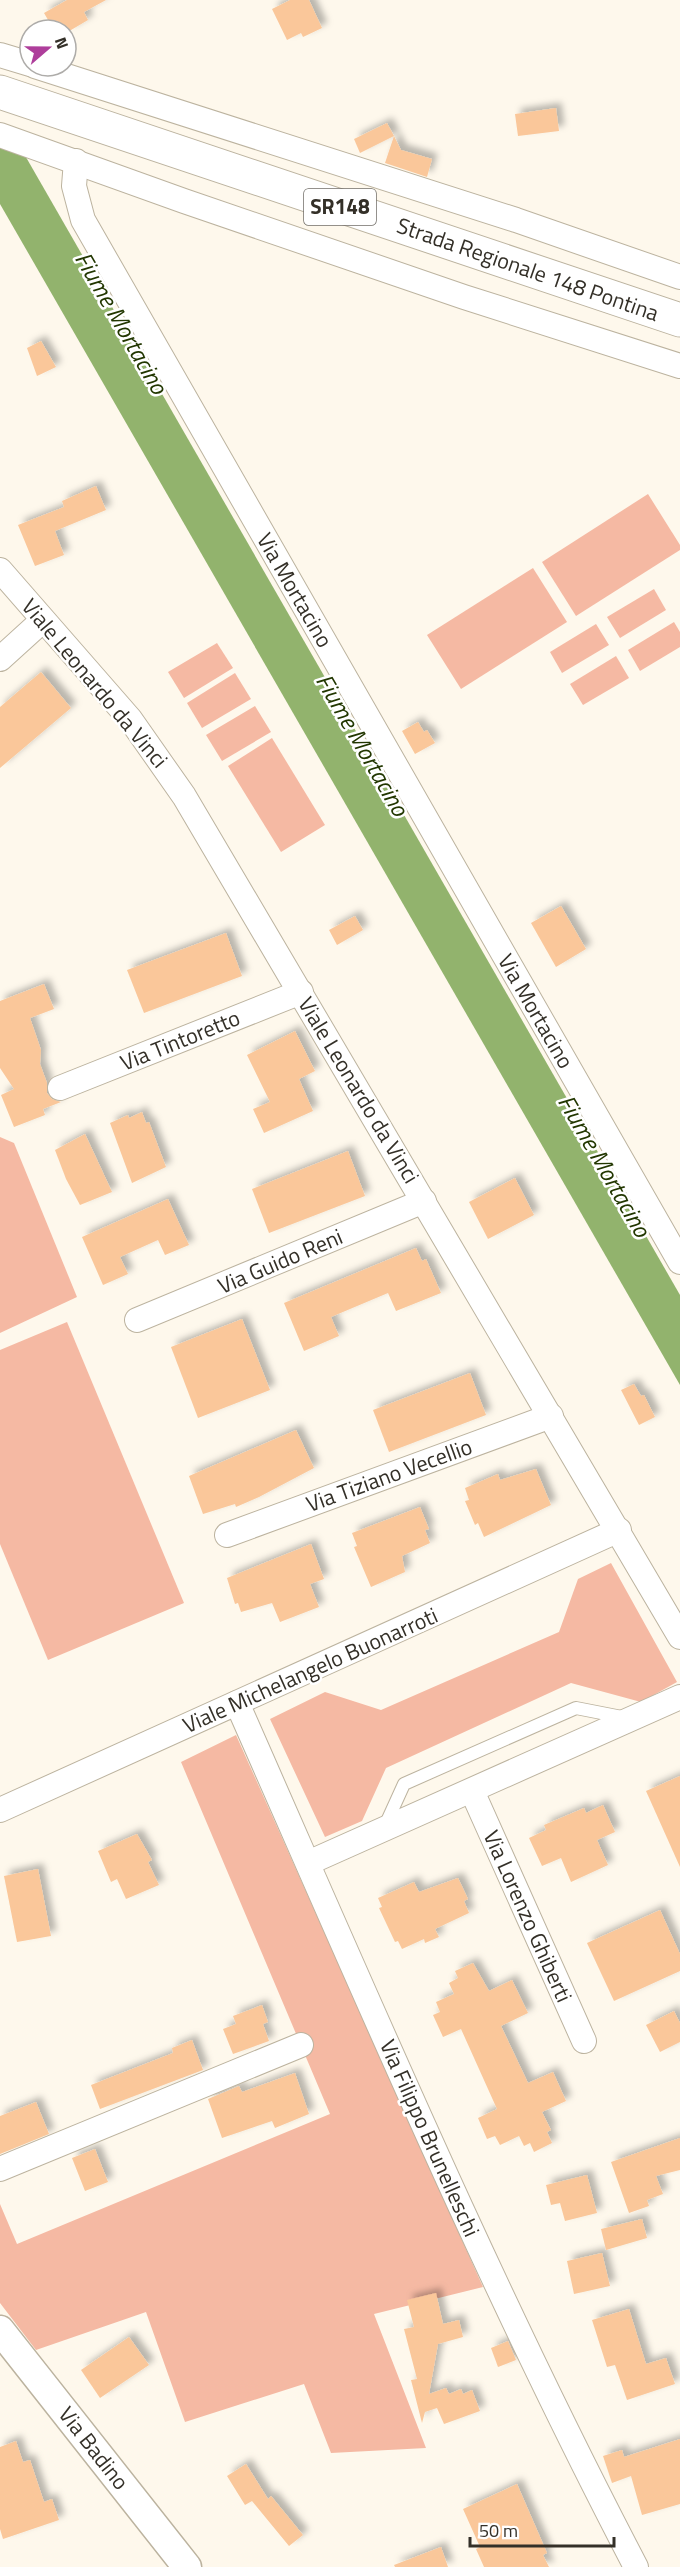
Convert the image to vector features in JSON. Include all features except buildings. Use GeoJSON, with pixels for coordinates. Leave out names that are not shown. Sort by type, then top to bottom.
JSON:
{"type":"FeatureCollection","features":[{"type":"Feature","properties":{"kind":"main road","name":"Strada Regionale 148 Pontina"},"geometry":{"type":"LineString","coordinates":[[0,92],[680,320]]}},
{"type":"Feature","properties":{"kind":"street"},"geometry":{"type":"LineString","coordinates":[[0,55],[18,60]]}},
{"type":"Feature","properties":{"kind":"street"},"geometry":{"type":"LineString","coordinates":[[73,78],[505,216],[680,277]]}},
{"type":"Feature","properties":{"kind":"street"},"geometry":{"type":"LineString","coordinates":[[0,135],[430,285],[680,366]]}},
{"type":"Feature","properties":{"kind":"street","name":"Via Mortacino"},"geometry":{"type":"LineString","coordinates":[[76,161],[74,186],[83,220],[680,1262]]}},
{"type":"Feature","properties":{"kind":"street","name":"Viale Leonardo da Vinci"},"geometry":{"type":"LineString","coordinates":[[0,570],[152,747],[301,992],[680,1637]]}},
{"type":"Feature","properties":{"kind":"street"},"geometry":{"type":"LineString","coordinates":[[0,659],[44,620]]}},
{"type":"Feature","properties":{"kind":"street","name":"Via Tintoretto"},"geometry":{"type":"LineString","coordinates":[[60,1088],[301,992]]}},
{"type":"Feature","properties":{"kind":"street","name":"Via Guido Reni"},"geometry":{"type":"LineString","coordinates":[[137,1320],[424,1201]]}},
{"type":"Feature","properties":{"kind":"street","name":"Via Tiziano Vecellio"},"geometry":{"type":"LineString","coordinates":[[227,1535],[551,1416]]}},
{"type":"Feature","properties":{"kind":"street","name":"Viale Michelangelo Buonarroti"},"geometry":{"type":"LineString","coordinates":[[0,1810],[619,1530]]}},
{"type":"Feature","properties":{"kind":"street"},"geometry":{"type":"LineString","coordinates":[[308,1863],[680,1697]]}},
{"type":"Feature","properties":{"kind":"street","name":"Via Filippo Brunelleschi"},"geometry":{"type":"LineString","coordinates":[[237,1703],[461,2209],[574,2448],[636,2567]]}},
{"type":"Feature","properties":{"kind":"street","name":"Via Lorenzo Ghiberti"},"geometry":{"type":"LineString","coordinates":[[472,1791],[584,2041]]}},
{"type":"Feature","properties":{"kind":"street"},"geometry":{"type":"LineString","coordinates":[[0,2169],[301,2046]]}},
{"type":"Feature","properties":{"kind":"street","name":"Via Badino"},"geometry":{"type":"LineString","coordinates":[[0,2330],[187,2567]]}},
{"type":"Feature","properties":{"kind":"lane"},"geometry":{"type":"LineString","coordinates":[[383,1829],[404,1784],[576,1708],[631,1719]]}},
{"type":"Feature","properties":{"kind":"shaded area"},"geometry":{"type":"Polygon","coordinates":[[[648,494],[680,545],[680,550],[576,616],[542,562],[648,494]]]}},
{"type":"Feature","properties":{"kind":"shaded area"},"geometry":{"type":"Polygon","coordinates":[[[533,568],[567,622],[461,689],[427,635],[533,568]]]}},
{"type":"Feature","properties":{"kind":"shaded area"},"geometry":{"type":"Polygon","coordinates":[[[654,589],[666,610],[620,638],[607,617],[654,589]]]}},
{"type":"Feature","properties":{"kind":"shaded area"},"geometry":{"type":"Polygon","coordinates":[[[674,622],[680,632],[680,647],[640,671],[628,650],[674,622]]]}},
{"type":"Feature","properties":{"kind":"shaded area"},"geometry":{"type":"Polygon","coordinates":[[[596,624],[609,645],[562,673],[550,652],[596,624]]]}},
{"type":"Feature","properties":{"kind":"shaded area"},"geometry":{"type":"Polygon","coordinates":[[[217,643],[233,668],[184,698],[168,672],[217,643]]]}},
{"type":"Feature","properties":{"kind":"shaded area"},"geometry":{"type":"Polygon","coordinates":[[[616,656],[629,678],[583,705],[570,684],[616,656]]]}},
{"type":"Feature","properties":{"kind":"shaded area"},"geometry":{"type":"Polygon","coordinates":[[[235,673],[251,699],[202,728],[187,703],[235,673]]]}},
{"type":"Feature","properties":{"kind":"shaded area"},"geometry":{"type":"Polygon","coordinates":[[[255,706],[271,732],[222,761],[206,735],[255,706]]]}},
{"type":"Feature","properties":{"kind":"shaded area"},"geometry":{"type":"Polygon","coordinates":[[[272,738],[325,825],[281,852],[228,766],[272,738]]]}},
{"type":"Feature","properties":{"kind":"shaded area"},"geometry":{"type":"Polygon","coordinates":[[[0,1137],[14,1143],[77,1297],[0,1333],[0,1137]]]}},
{"type":"Feature","properties":{"kind":"shaded area"},"geometry":{"type":"Polygon","coordinates":[[[67,1322],[184,1603],[48,1660],[0,1544],[0,1350],[67,1322]]]}},
{"type":"Feature","properties":{"kind":"shaded area"},"geometry":{"type":"Polygon","coordinates":[[[611,1563],[677,1682],[641,1702],[571,1683],[386,1768],[362,1821],[325,1837],[270,1719],[325,1692],[381,1710],[559,1632],[578,1579],[611,1563]]]}},
{"type":"Feature","properties":{"kind":"shaded area"},"geometry":{"type":"Polygon","coordinates":[[[236,1735],[483,2287],[374,2314],[426,2448],[331,2453],[304,2384],[185,2422],[146,2312],[36,2350],[0,2303],[0,2204],[17,2244],[330,2114],[181,1762],[236,1735]]]}},
{"type":"Feature","properties":{"kind":"water","name":"Fiume Mortacino"},"geometry":{"type":"Polygon","coordinates":[[[0,145],[23,152],[680,1295],[680,1385],[0,204],[0,145]]]}}]}
